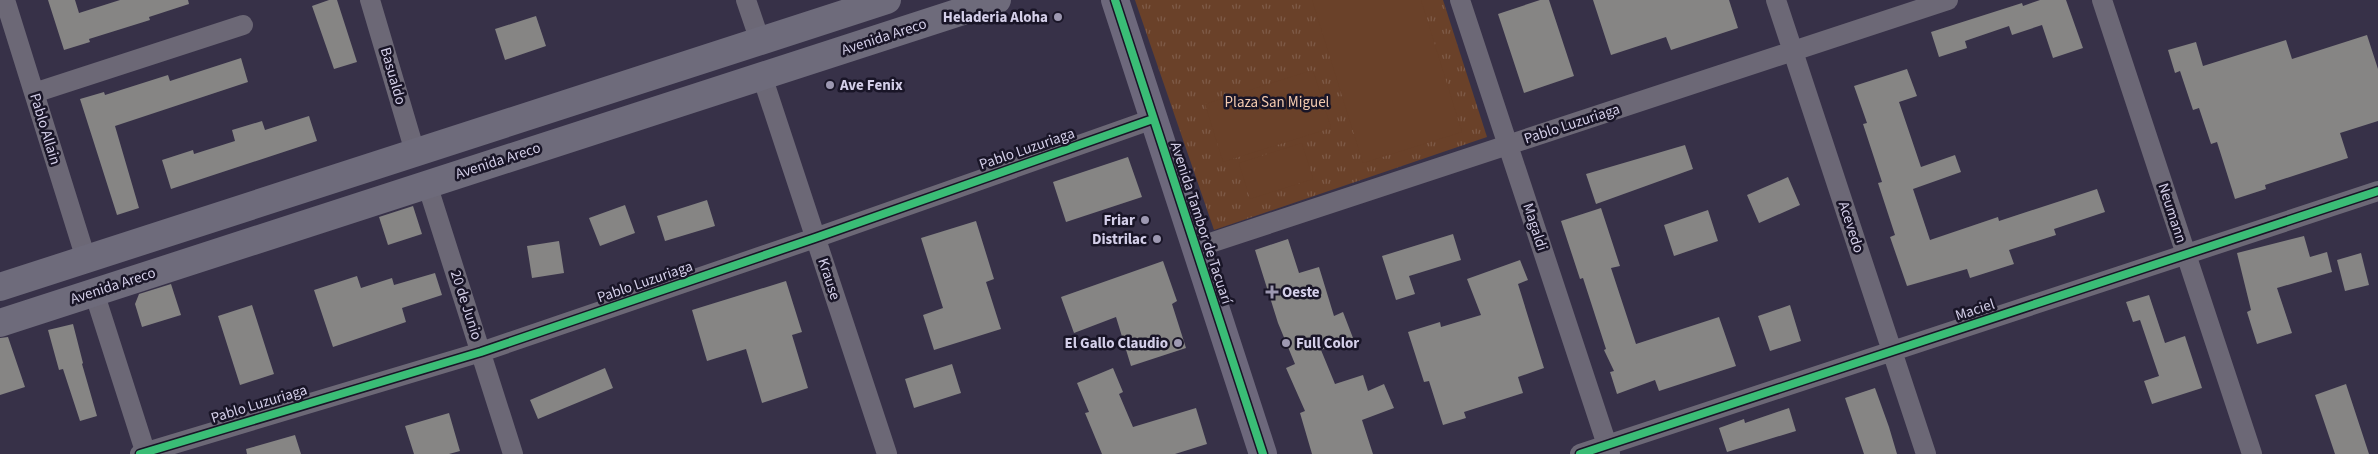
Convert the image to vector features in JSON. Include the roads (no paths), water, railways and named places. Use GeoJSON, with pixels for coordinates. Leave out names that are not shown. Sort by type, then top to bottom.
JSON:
{"type":"FeatureCollection","features":[{"type":"Feature","properties":{"kind":"main road"},"geometry":{"type":"LineString","coordinates":[[0,287],[887,0]]}},
{"type":"Feature","properties":{"kind":"main road","name":"Avenida Areco"},"geometry":{"type":"LineString","coordinates":[[0,323],[997,0]]}},
{"type":"Feature","properties":{"kind":"main road","name":"Avenida Tambor de Tacuarí"},"geometry":{"type":"LineString","coordinates":[[1115,0],[1262,454]]}},
{"type":"Feature","properties":{"kind":"street","name":"Pablo Allain"},"geometry":{"type":"LineString","coordinates":[[5,0],[86,259]]}},
{"type":"Feature","properties":{"kind":"street","name":"Basualdo"},"geometry":{"type":"LineString","coordinates":[[370,0],[415,152]]}},
{"type":"Feature","properties":{"kind":"street"},"geometry":{"type":"LineString","coordinates":[[746,0],[760,41]]}},
{"type":"Feature","properties":{"kind":"street","name":"Magaldi"},"geometry":{"type":"LineString","coordinates":[[1460,0],[1609,450]]}},
{"type":"Feature","properties":{"kind":"street","name":"Acevedo"},"geometry":{"type":"LineString","coordinates":[[1776,0],[1926,454]]}},
{"type":"Feature","properties":{"kind":"street","name":"Pablo Luzuriaga"},"geometry":{"type":"LineString","coordinates":[[1195,248],[1948,0]]}},
{"type":"Feature","properties":{"kind":"street","name":"Neumann"},"geometry":{"type":"LineString","coordinates":[[2102,0],[2252,454]]}},
{"type":"Feature","properties":{"kind":"street"},"geometry":{"type":"LineString","coordinates":[[34,93],[243,25]]}},
{"type":"Feature","properties":{"kind":"street","name":"Krause"},"geometry":{"type":"LineString","coordinates":[[762,76],[887,454]]}},
{"type":"Feature","properties":{"kind":"street","name":"Pablo Luzuriaga"},"geometry":{"type":"LineString","coordinates":[[144,454],[481,352],[815,238],[1153,119]]}},
{"type":"Feature","properties":{"kind":"street","name":"20 de Junio"},"geometry":{"type":"LineString","coordinates":[[427,184],[513,454]]}},
{"type":"Feature","properties":{"kind":"street","name":"Maciel"},"geometry":{"type":"LineString","coordinates":[[1580,454],[1609,450],[1892,351],[2378,191]]}},
{"type":"Feature","properties":{"kind":"street"},"geometry":{"type":"LineString","coordinates":[[94,292],[144,454]]}},
{"type":"Feature","properties":{"kind":"place","name":"Heladeria Aloha"},"geometry":{"type":"Point","coordinates":[1058,17]}},
{"type":"Feature","properties":{"kind":"place","name":"Ave Fenix"},"geometry":{"type":"Point","coordinates":[830,85]}},
{"type":"Feature","properties":{"kind":"place","name":"Friar"},"geometry":{"type":"Point","coordinates":[1145,220]}},
{"type":"Feature","properties":{"kind":"place","name":"Distrilac"},"geometry":{"type":"Point","coordinates":[1157,239]}},
{"type":"Feature","properties":{"kind":"place","name":"Oeste"},"geometry":{"type":"Point","coordinates":[1272,292]}},
{"type":"Feature","properties":{"kind":"place","name":"El Gallo Claudio"},"geometry":{"type":"Point","coordinates":[1178,343]}},
{"type":"Feature","properties":{"kind":"place","name":"Full Color"},"geometry":{"type":"Point","coordinates":[1286,343]}},
{"type":"Feature","properties":{"kind":"park label","name":"Plaza San Miguel"},"geometry":{"type":"Point","coordinates":[1277,102]}}]}
